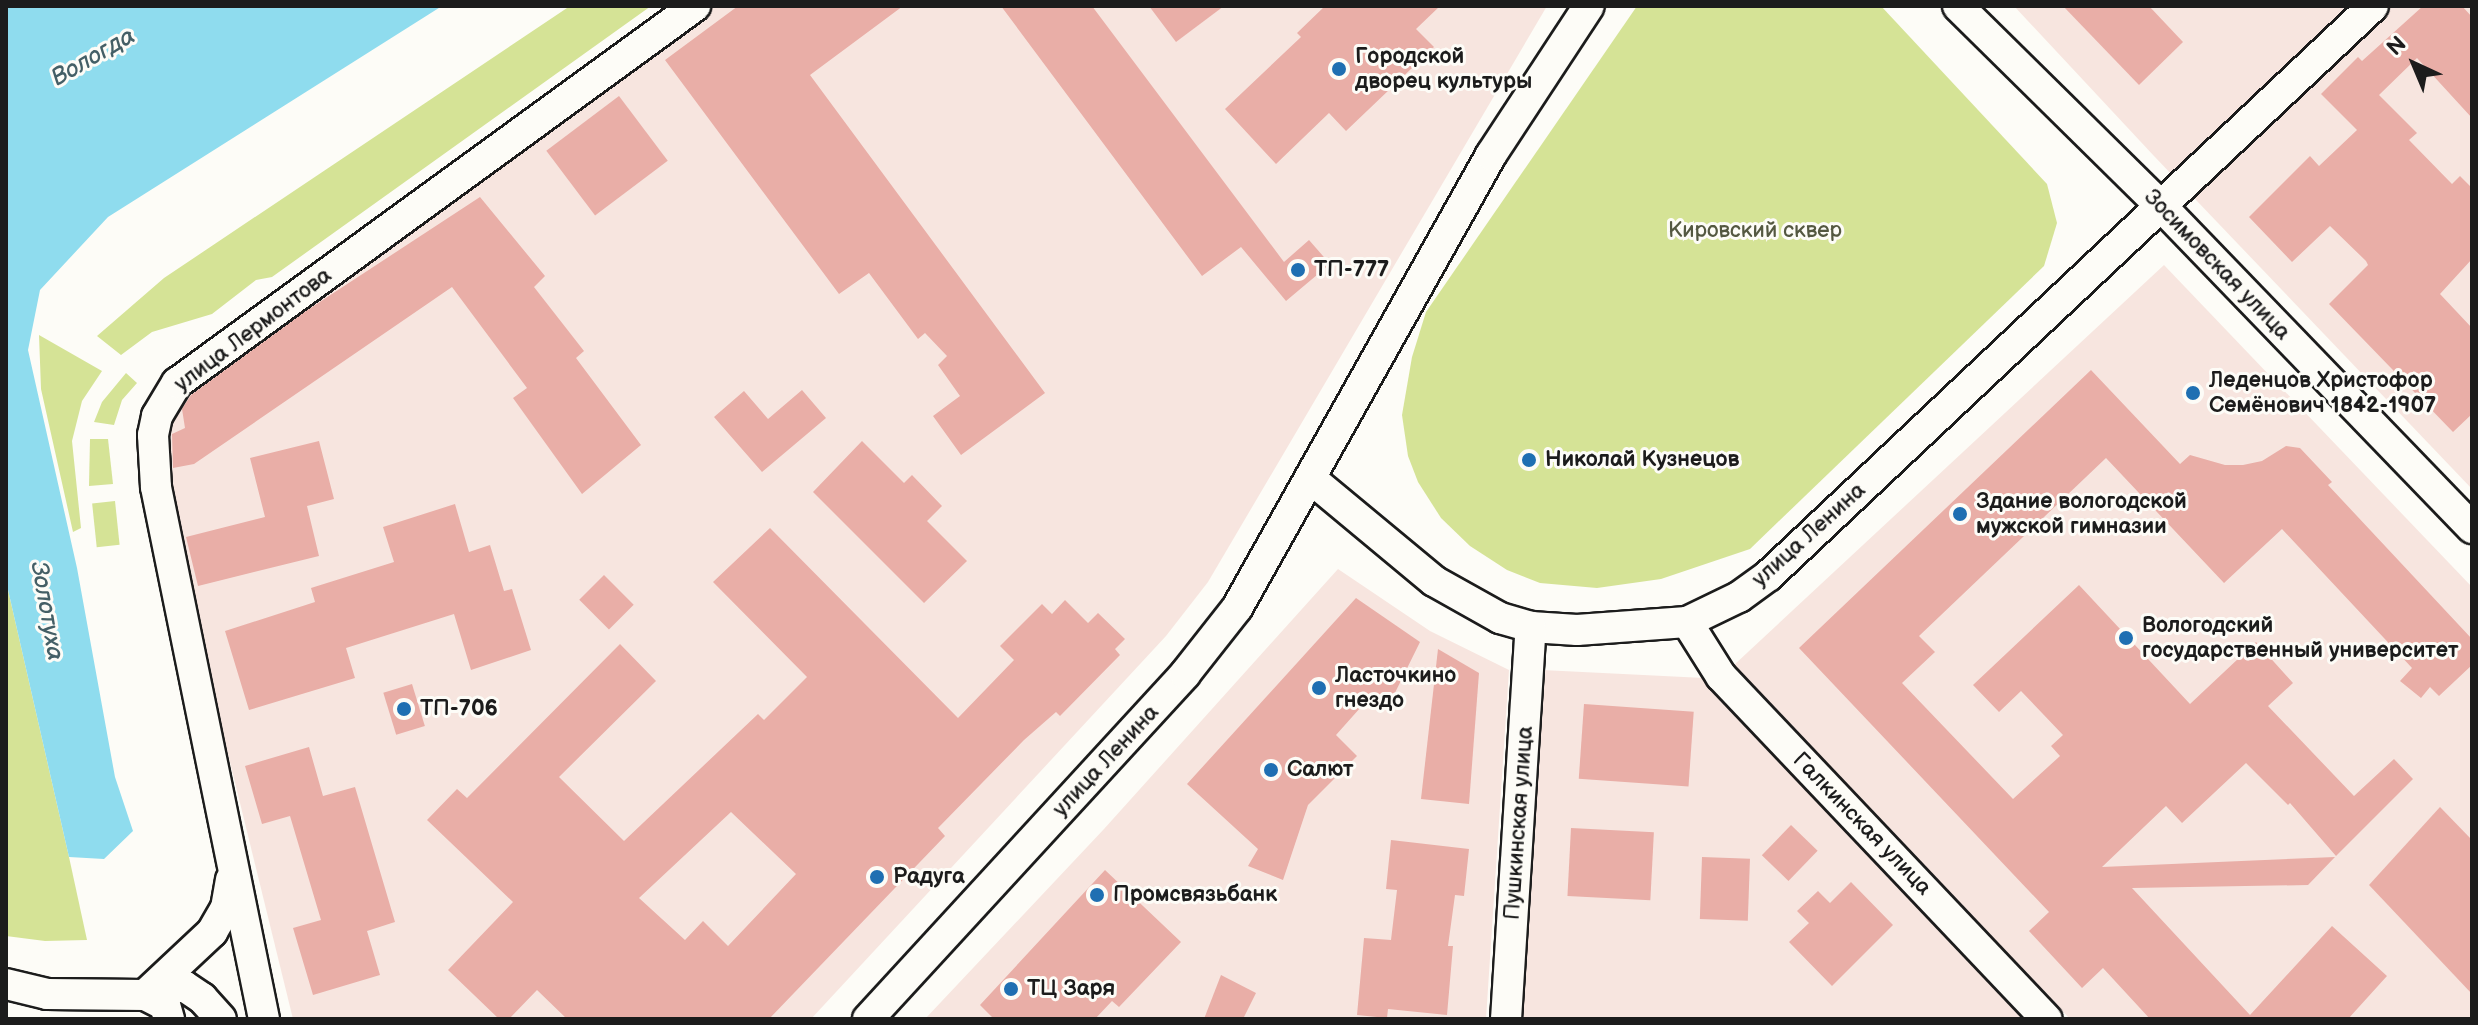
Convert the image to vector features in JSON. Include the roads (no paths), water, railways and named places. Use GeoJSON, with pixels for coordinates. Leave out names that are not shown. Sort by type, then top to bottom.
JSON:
{"type":"FeatureCollection","features":[{"type":"Feature","properties":{"kind":"street","name":"улица Лермонтова"},"geometry":{"type":"LineString","coordinates":[[264,1019],[164,525],[153,435],[157,416],[177,383],[695,6]]}},
{"type":"Feature","properties":{"kind":"street","name":"улица Ленина"},"geometry":{"type":"LineString","coordinates":[[868,1019],[1185,674],[1237,608],[1491,155],[1589,6]]}},
{"type":"Feature","properties":{"kind":"street","name":"Зосимовская улица"},"geometry":{"type":"LineString","coordinates":[[1958,6],[2163,208],[2472,528]]}},
{"type":"Feature","properties":{"kind":"street","name":"улица Ленина"},"geometry":{"type":"LineString","coordinates":[[1310,478],[1434,581],[1500,618],[1531,627],[1577,630],[1687,622],[1739,597],[1768,576],[2163,208],[2373,6]]}},
{"type":"Feature","properties":{"kind":"street","name":"Галкинская улица"},"geometry":{"type":"LineString","coordinates":[[1687,622],[1721,676],[2047,1019]]}},
{"type":"Feature","properties":{"kind":"street","name":"Пушкинская улица"},"geometry":{"type":"LineString","coordinates":[[1506,1019],[1531,627]]}},
{"type":"Feature","properties":{"kind":"street","name":"улица Лермонтова"},"geometry":{"type":"LineString","coordinates":[[145,995],[212,932],[226,908],[232,873]]}},
{"type":"Feature","properties":{"kind":"street"},"geometry":{"type":"LineString","coordinates":[[6,984],[47,994],[145,995],[184,986],[211,1016],[246,982],[253,964]]}},
{"type":"Feature","properties":{"kind":"street"},"geometry":{"type":"LineString","coordinates":[[145,995],[165,1005],[169,1019]]}},
{"type":"Feature","properties":{"kind":"water"},"geometry":{"type":"Polygon","coordinates":[[[6,6],[442,6],[108,217],[40,290],[28,350],[77,568],[115,777],[133,831],[104,859],[69,857],[6,581],[6,6]]]}},
{"type":"Feature","properties":{"kind":"place","name":"Городской дворец культуры"},"geometry":{"type":"Point","coordinates":[1339,69]}},
{"type":"Feature","properties":{"kind":"place","name":"ТП-777"},"geometry":{"type":"Point","coordinates":[1298,270]}},
{"type":"Feature","properties":{"kind":"place","name":"Леденцов Христофор Семёнович 1842-1907"},"geometry":{"type":"Point","coordinates":[2193,393]}},
{"type":"Feature","properties":{"kind":"place","name":"Николай Кузнецов"},"geometry":{"type":"Point","coordinates":[1529,460]}},
{"type":"Feature","properties":{"kind":"place","name":"Здание вологодской мужской гимназии"},"geometry":{"type":"Point","coordinates":[1960,514]}},
{"type":"Feature","properties":{"kind":"place","name":"Вологодский государственный университет"},"geometry":{"type":"Point","coordinates":[2126,638]}},
{"type":"Feature","properties":{"kind":"place","name":"Ласточкино гнездо"},"geometry":{"type":"Point","coordinates":[1319,688]}},
{"type":"Feature","properties":{"kind":"place","name":"ТП-706"},"geometry":{"type":"Point","coordinates":[404,709]}},
{"type":"Feature","properties":{"kind":"place","name":"Салют"},"geometry":{"type":"Point","coordinates":[1271,770]}},
{"type":"Feature","properties":{"kind":"place","name":"Радуга"},"geometry":{"type":"Point","coordinates":[877,877]}},
{"type":"Feature","properties":{"kind":"place","name":"Промсвязьбанк"},"geometry":{"type":"Point","coordinates":[1097,895]}},
{"type":"Feature","properties":{"kind":"place","name":"ТЦ Заря"},"geometry":{"type":"Point","coordinates":[1011,989]}},
{"type":"Feature","properties":{"kind":"water label","name":"Вологда"},"geometry":{"type":"Point","coordinates":[93,57]}},
{"type":"Feature","properties":{"kind":"water label","name":"Золотуха"},"geometry":{"type":"Point","coordinates":[47,611]}},
{"type":"Feature","properties":{"kind":"park label","name":"Кировский сквер"},"geometry":{"type":"Point","coordinates":[1755,231]}}]}
